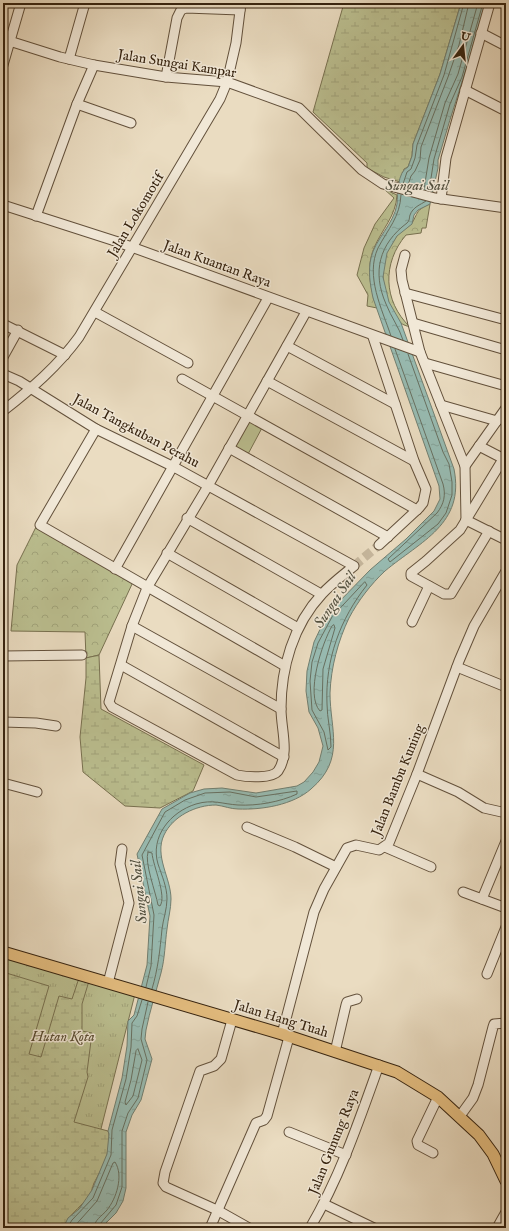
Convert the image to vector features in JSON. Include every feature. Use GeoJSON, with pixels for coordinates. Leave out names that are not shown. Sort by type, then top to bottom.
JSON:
{"type":"FeatureCollection","features":[{"type":"Feature","properties":{"kind":"main road","name":"Jalan Hang Tuah"},"geometry":{"type":"LineString","coordinates":[[3,952],[379,1065],[417,1082],[438,1097],[480,1135],[493,1154],[506,1182]]}},
{"type":"Feature","properties":{"kind":"street"},"geometry":{"type":"LineString","coordinates":[[3,65],[6,40],[21,3]]}},
{"type":"Feature","properties":{"kind":"street"},"geometry":{"type":"LineString","coordinates":[[69,59],[85,3]]}},
{"type":"Feature","properties":{"kind":"street"},"geometry":{"type":"LineString","coordinates":[[438,198],[446,158],[490,3]]}},
{"type":"Feature","properties":{"kind":"street"},"geometry":{"type":"LineString","coordinates":[[166,77],[177,18],[180,10],[186,8],[241,6]]}},
{"type":"Feature","properties":{"kind":"street","name":"Jalan Lokomotif"},"geometry":{"type":"LineString","coordinates":[[3,412],[65,356],[133,248],[220,99],[236,43],[241,6]]}},
{"type":"Feature","properties":{"kind":"street"},"geometry":{"type":"LineString","coordinates":[[481,33],[506,46]]}},
{"type":"Feature","properties":{"kind":"street","name":"Jalan Sungai Kampar"},"geometry":{"type":"LineString","coordinates":[[6,40],[94,65],[166,77],[226,82],[299,108],[362,170],[376,181],[389,187],[438,198],[506,208]]}},
{"type":"Feature","properties":{"kind":"street"},"geometry":{"type":"LineString","coordinates":[[36,216],[77,104],[94,65]]}},
{"type":"Feature","properties":{"kind":"street"},"geometry":{"type":"LineString","coordinates":[[465,90],[502,109],[506,106]]}},
{"type":"Feature","properties":{"kind":"street"},"geometry":{"type":"LineString","coordinates":[[77,104],[130,123]]}},
{"type":"Feature","properties":{"kind":"street","name":"Jalan Kuantan Raya"},"geometry":{"type":"LineString","coordinates":[[3,205],[115,241],[306,312],[418,351]]}},
{"type":"Feature","properties":{"kind":"street"},"geometry":{"type":"LineString","coordinates":[[405,255],[401,270],[418,351],[465,466],[466,520]]}},
{"type":"Feature","properties":{"kind":"street"},"geometry":{"type":"LineString","coordinates":[[405,293],[506,320]]}},
{"type":"Feature","properties":{"kind":"street"},"geometry":{"type":"LineString","coordinates":[[115,569],[214,397],[268,298]]}},
{"type":"Feature","properties":{"kind":"street"},"geometry":{"type":"LineString","coordinates":[[94,312],[188,363]]}},
{"type":"Feature","properties":{"kind":"street"},"geometry":{"type":"LineString","coordinates":[[187,518],[321,594],[298,628],[285,666],[281,709],[284,757],[276,774],[250,778],[237,775],[112,707],[109,702],[132,626],[147,588],[187,518],[208,486],[306,312]]}},
{"type":"Feature","properties":{"kind":"street"},"geometry":{"type":"LineString","coordinates":[[413,323],[506,350]]}},
{"type":"Feature","properties":{"kind":"street"},"geometry":{"type":"LineString","coordinates":[[3,324],[18,330],[65,356]]}},
{"type":"Feature","properties":{"kind":"street"},"geometry":{"type":"LineString","coordinates":[[3,357],[18,330]]}},
{"type":"Feature","properties":{"kind":"street"},"geometry":{"type":"LineString","coordinates":[[373,336],[414,462],[426,489],[423,503],[379,545]]}},
{"type":"Feature","properties":{"kind":"street"},"geometry":{"type":"LineString","coordinates":[[287,346],[395,404]]}},
{"type":"Feature","properties":{"kind":"street"},"geometry":{"type":"LineString","coordinates":[[424,363],[506,386]]}},
{"type":"Feature","properties":{"kind":"street","name":"Jalan Tangkuban Perahu"},"geometry":{"type":"LineString","coordinates":[[3,374],[96,429],[174,467],[354,566],[321,594]]}},
{"type":"Feature","properties":{"kind":"street"},"geometry":{"type":"LineString","coordinates":[[182,379],[417,510]]}},
{"type":"Feature","properties":{"kind":"street"},"geometry":{"type":"LineString","coordinates":[[267,381],[414,462]]}},
{"type":"Feature","properties":{"kind":"street"},"geometry":{"type":"LineString","coordinates":[[441,406],[497,421]]}},
{"type":"Feature","properties":{"kind":"street"},"geometry":{"type":"LineString","coordinates":[[465,466],[506,408]]}},
{"type":"Feature","properties":{"kind":"street"},"geometry":{"type":"LineString","coordinates":[[96,429],[40,525],[147,588],[285,666]]}},
{"type":"Feature","properties":{"kind":"street"},"geometry":{"type":"LineString","coordinates":[[479,446],[505,459],[460,530],[411,572],[411,576],[447,595],[451,594],[489,531]]}},
{"type":"Feature","properties":{"kind":"street"},"geometry":{"type":"LineString","coordinates":[[229,448],[388,537]]}},
{"type":"Feature","properties":{"kind":"street"},"geometry":{"type":"LineString","coordinates":[[466,520],[506,540]]}},
{"type":"Feature","properties":{"kind":"street"},"geometry":{"type":"LineString","coordinates":[[167,553],[298,628]]}},
{"type":"Feature","properties":{"kind":"street","name":"Jalan Bambu Kuning"},"geometry":{"type":"LineString","coordinates":[[210,1228],[256,1124],[264,1120],[267,1116],[314,912],[347,848],[351,845],[356,845],[379,850],[389,843],[474,626],[506,571]]}},
{"type":"Feature","properties":{"kind":"street"},"geometry":{"type":"LineString","coordinates":[[412,622],[429,586]]}},
{"type":"Feature","properties":{"kind":"street"},"geometry":{"type":"LineString","coordinates":[[497,586],[506,589]]}},
{"type":"Feature","properties":{"kind":"street"},"geometry":{"type":"LineString","coordinates":[[132,626],[281,709]]}},
{"type":"Feature","properties":{"kind":"street"},"geometry":{"type":"LineString","coordinates":[[3,656],[82,655]]}},
{"type":"Feature","properties":{"kind":"street"},"geometry":{"type":"LineString","coordinates":[[121,665],[284,757]]}},
{"type":"Feature","properties":{"kind":"street"},"geometry":{"type":"LineString","coordinates":[[457,667],[506,687]]}},
{"type":"Feature","properties":{"kind":"street"},"geometry":{"type":"LineString","coordinates":[[3,722],[36,723],[56,726]]}},
{"type":"Feature","properties":{"kind":"street"},"geometry":{"type":"LineString","coordinates":[[417,774],[458,792],[484,808],[506,813]]}},
{"type":"Feature","properties":{"kind":"street"},"geometry":{"type":"LineString","coordinates":[[3,783],[37,792]]}},
{"type":"Feature","properties":{"kind":"street"},"geometry":{"type":"LineString","coordinates":[[247,827],[295,847],[336,867]]}},
{"type":"Feature","properties":{"kind":"street"},"geometry":{"type":"LineString","coordinates":[[482,898],[506,841]]}},
{"type":"Feature","properties":{"kind":"street"},"geometry":{"type":"LineString","coordinates":[[385,847],[431,868]]}},
{"type":"Feature","properties":{"kind":"street"},"geometry":{"type":"LineString","coordinates":[[108,983],[129,903],[120,864],[122,849]]}},
{"type":"Feature","properties":{"kind":"street"},"geometry":{"type":"LineString","coordinates":[[463,892],[506,908]]}},
{"type":"Feature","properties":{"kind":"street"},"geometry":{"type":"LineString","coordinates":[[487,974],[502,947],[506,927]]}},
{"type":"Feature","properties":{"kind":"street"},"geometry":{"type":"LineString","coordinates":[[335,1052],[346,1004],[347,1002],[357,999]]}},
{"type":"Feature","properties":{"kind":"street"},"geometry":{"type":"LineString","coordinates":[[232,1020],[221,1059],[214,1066],[200,1071],[165,1172],[163,1183],[166,1187],[217,1210],[249,1228]]}},
{"type":"Feature","properties":{"kind":"street"},"geometry":{"type":"LineString","coordinates":[[460,1116],[473,1098],[478,1085],[493,1026],[494,1024],[506,1023]]}},
{"type":"Feature","properties":{"kind":"street","name":"Jalan Gunung Raya"},"geometry":{"type":"LineString","coordinates":[[310,1228],[324,1204],[355,1134],[379,1065]]}},
{"type":"Feature","properties":{"kind":"street"},"geometry":{"type":"LineString","coordinates":[[432,1153],[418,1145],[416,1141],[438,1097]]}},
{"type":"Feature","properties":{"kind":"street"},"geometry":{"type":"LineString","coordinates":[[289,1132],[346,1155]]}},
{"type":"Feature","properties":{"kind":"street"},"geometry":{"type":"LineString","coordinates":[[324,1204],[374,1228]]}},
{"type":"Feature","properties":{"kind":"street"},"geometry":{"type":"LineString","coordinates":[[497,1228],[506,1212]]}},
{"type":"Feature","properties":{"kind":"green space"},"geometry":{"type":"Polygon","coordinates":[[[344,3],[461,3],[440,74],[413,144],[412,156],[408,167],[404,169],[400,182],[384,177],[367,168],[367,163],[313,112],[344,3]]]}},
{"type":"Feature","properties":{"kind":"green space"},"geometry":{"type":"Polygon","coordinates":[[[384,189],[397,195],[394,209],[377,241],[370,263],[372,293],[377,308],[367,306],[368,295],[357,275],[364,248],[375,224],[394,198],[384,189]]]}},
{"type":"Feature","properties":{"kind":"green space"},"geometry":{"type":"Polygon","coordinates":[[[430,204],[426,228],[422,228],[421,233],[406,235],[398,246],[390,270],[389,282],[395,306],[401,317],[410,327],[402,324],[391,309],[383,280],[384,261],[386,253],[393,241],[402,230],[411,224],[420,209],[430,204]]]}},
{"type":"Feature","properties":{"kind":"green space"},"geometry":{"type":"Polygon","coordinates":[[[250,419],[263,426],[247,456],[234,449],[250,419]]]}},
{"type":"Feature","properties":{"kind":"green space"},"geometry":{"type":"Polygon","coordinates":[[[36,527],[133,582],[99,655],[86,658],[85,632],[11,631],[17,565],[36,527]]]}},
{"type":"Feature","properties":{"kind":"green space"},"geometry":{"type":"Polygon","coordinates":[[[99,655],[101,709],[204,765],[193,791],[160,808],[125,806],[83,772],[80,737],[86,678],[86,658],[99,655]]]}},
{"type":"Feature","properties":{"kind":"green space","name":"Hutan Kota"},"geometry":{"type":"Polygon","coordinates":[[[3,953],[135,994],[76,1228],[3,1228],[3,953]]]}},
{"type":"Feature","properties":{"kind":"green space","name":"Hutan Kota"},"geometry":{"type":"Polygon","coordinates":[[[3,972],[49,986],[29,1054],[41,1057],[59,996],[72,999],[79,978],[89,981],[82,1004],[82,1031],[92,1033],[87,1072],[88,1077],[74,1122],[108,1131],[109,1144],[106,1158],[88,1198],[71,1215],[63,1228],[3,1228],[3,972]]]}},
{"type":"Feature","properties":{"kind":"water","name":"Sungai Sail"},"geometry":{"type":"Polygon","coordinates":[[[461,3],[487,3],[438,160],[438,168],[430,204],[418,210],[414,215],[412,224],[397,236],[387,253],[383,277],[389,302],[401,323],[454,469],[456,488],[453,504],[446,518],[426,540],[385,571],[375,581],[349,618],[338,645],[332,674],[330,693],[334,744],[329,767],[322,778],[304,794],[286,803],[257,809],[235,809],[216,805],[193,809],[173,822],[164,835],[161,843],[161,851],[170,891],[171,906],[162,967],[146,1030],[145,1039],[152,1059],[141,1100],[132,1115],[126,1132],[126,1188],[123,1201],[116,1213],[101,1228],[63,1228],[68,1218],[79,1209],[92,1190],[107,1154],[108,1131],[122,1078],[127,1046],[128,1021],[134,1015],[147,965],[150,916],[137,854],[162,809],[190,793],[204,789],[222,788],[256,793],[297,786],[304,782],[313,772],[319,762],[323,746],[318,728],[309,712],[306,691],[307,671],[314,642],[323,623],[335,606],[370,570],[406,539],[434,511],[440,499],[439,486],[373,298],[370,283],[370,268],[371,258],[376,244],[395,211],[400,178],[404,170],[408,167],[412,156],[413,144],[440,74],[461,3]]]}},
{"type":"Feature","properties":{"kind":"tunnel"},"geometry":{"type":"LineString","coordinates":[[354,566],[379,545]]}}]}
